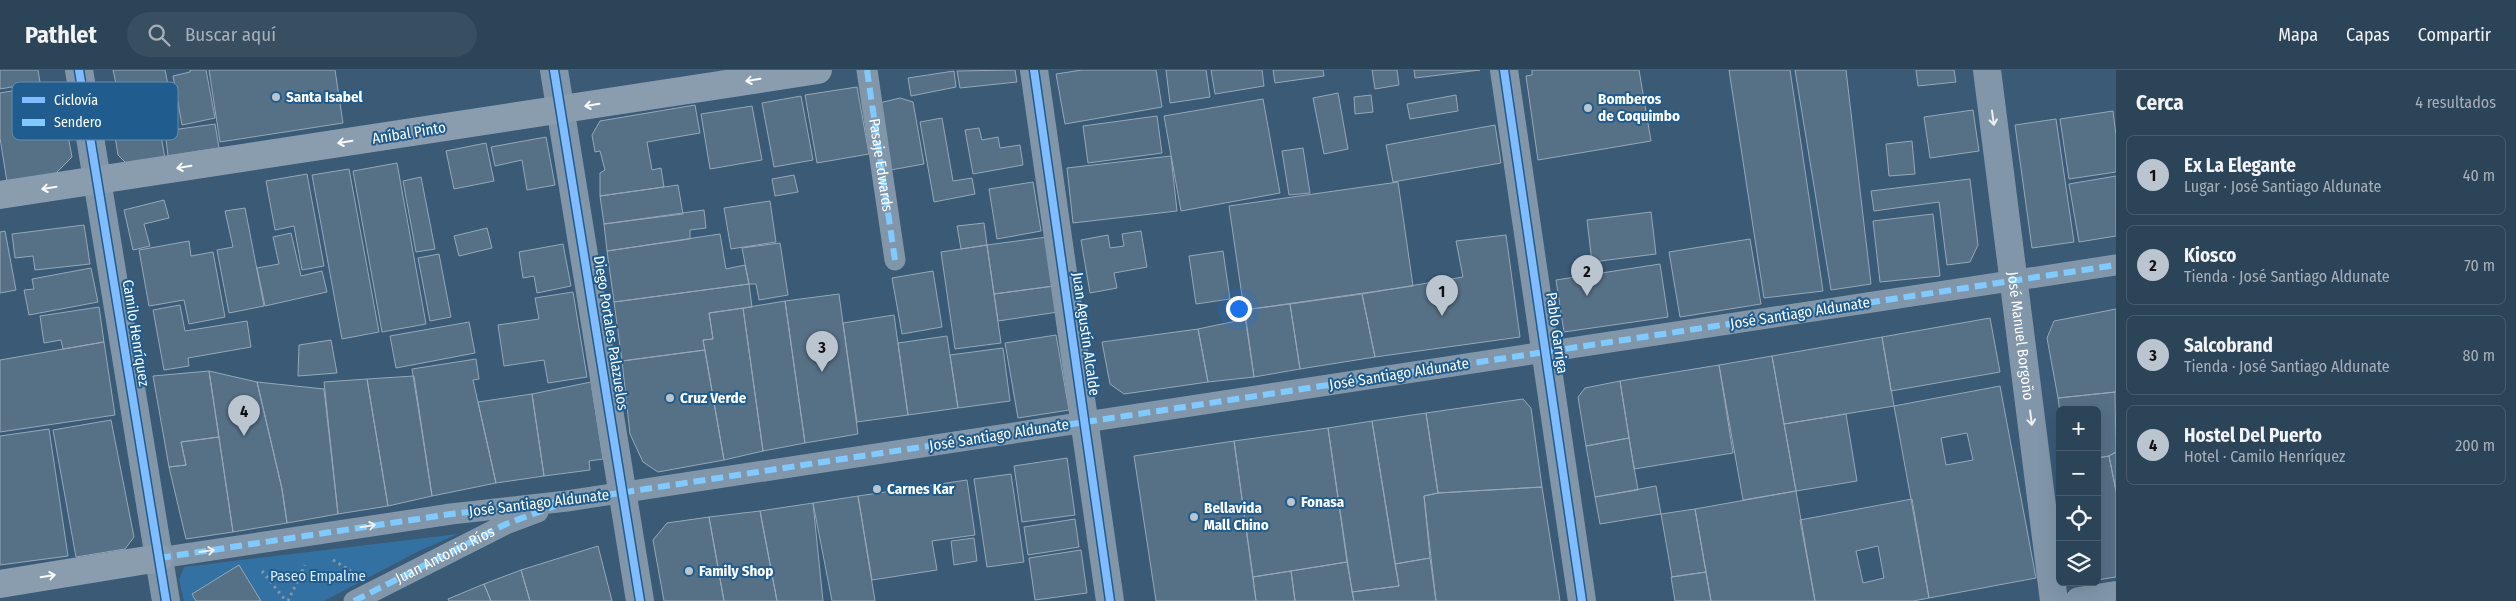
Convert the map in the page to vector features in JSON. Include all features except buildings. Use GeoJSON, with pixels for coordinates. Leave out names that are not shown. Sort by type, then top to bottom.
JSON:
{"type":"FeatureCollection","features":[{"type":"Feature","properties":{"kind":"main road","name":"Aníbal Pinto"},"geometry":{"type":"LineString","coordinates":[[0,195],[818,70]]}},
{"type":"Feature","properties":{"kind":"main road","name":"José Santiago Aldunate"},"geometry":{"type":"LineString","coordinates":[[0,584],[159,558]]}},
{"type":"Feature","properties":{"kind":"street","name":"Diego Portales Palazuelos"},"geometry":{"type":"LineString","coordinates":[[554,70],[640,601]]}},
{"type":"Feature","properties":{"kind":"street","name":"Pasaje Edwards"},"geometry":{"type":"LineString","coordinates":[[867,70],[895,260]]}},
{"type":"Feature","properties":{"kind":"street","name":"Juan Agustín Alcalde"},"geometry":{"type":"LineString","coordinates":[[1034,70],[1110,601]]}},
{"type":"Feature","properties":{"kind":"street","name":"Pablo Garriga"},"geometry":{"type":"LineString","coordinates":[[1504,70],[1582,601]]}},
{"type":"Feature","properties":{"kind":"street","name":"José Manuel Borgoño"},"geometry":{"type":"LineString","coordinates":[[1987,70],[2054,601]]}},
{"type":"Feature","properties":{"kind":"street","name":"Camilo Henríquez"},"geometry":{"type":"LineString","coordinates":[[90,140],[166,601]]}},
{"type":"Feature","properties":{"kind":"street","name":"José Santiago Aldunate"},"geometry":{"type":"LineString","coordinates":[[159,558],[451,514],[567,501],[2116,264]]}},
{"type":"Feature","properties":{"kind":"street","name":"Juan Antonio Ríos"},"geometry":{"type":"LineString","coordinates":[[354,601],[506,524],[567,501]]}},
{"type":"Feature","properties":{"kind":"street"},"geometry":{"type":"LineString","coordinates":[[2079,601],[2116,595]]}},
{"type":"Feature","properties":{"kind":"path"},"geometry":{"type":"LineString","coordinates":[[242,545],[286,601]]}},
{"type":"Feature","properties":{"kind":"green space","name":"Paseo Empalme"},"geometry":{"type":"Polygon","coordinates":[[[458,534],[419,551],[324,601],[184,601],[179,580],[184,567],[458,534]]]}},
{"type":"Feature","properties":{"kind":"marked path"},"geometry":{"type":"LineString","coordinates":[[867,70],[895,260]]}},
{"type":"Feature","properties":{"kind":"marked path"},"geometry":{"type":"LineString","coordinates":[[159,558],[451,514],[567,501],[2116,265]]}},
{"type":"Feature","properties":{"kind":"marked path"},"geometry":{"type":"LineString","coordinates":[[354,601],[506,524],[555,506]]}},
{"type":"Feature","properties":{"kind":"cycle path"},"geometry":{"type":"LineString","coordinates":[[79,70],[81,82]]}},
{"type":"Feature","properties":{"kind":"cycle path"},"geometry":{"type":"LineString","coordinates":[[554,70],[640,601]]}},
{"type":"Feature","properties":{"kind":"cycle path"},"geometry":{"type":"LineString","coordinates":[[1034,70],[1110,601]]}},
{"type":"Feature","properties":{"kind":"cycle path"},"geometry":{"type":"LineString","coordinates":[[1504,70],[1582,601]]}},
{"type":"Feature","properties":{"kind":"cycle path"},"geometry":{"type":"LineString","coordinates":[[90,140],[166,601]]}},
{"type":"Feature","properties":{"kind":"place","name":"Santa Isabel"},"geometry":{"type":"Point","coordinates":[276,97]}},
{"type":"Feature","properties":{"kind":"place","name":"Bomberos de Coquimbo"},"geometry":{"type":"Point","coordinates":[1588,108]}},
{"type":"Feature","properties":{"kind":"place","name":"Kiosco"},"geometry":{"type":"Point","coordinates":[1587,296]}},
{"type":"Feature","properties":{"kind":"place","name":"Ex La Elegante"},"geometry":{"type":"Point","coordinates":[1442,316]}},
{"type":"Feature","properties":{"kind":"place","name":"Salcobrand"},"geometry":{"type":"Point","coordinates":[822,372]}},
{"type":"Feature","properties":{"kind":"place","name":"Cruz Verde"},"geometry":{"type":"Point","coordinates":[670,398]}},
{"type":"Feature","properties":{"kind":"place","name":"Hostel Del Puerto"},"geometry":{"type":"Point","coordinates":[244,436]}},
{"type":"Feature","properties":{"kind":"place","name":"Carnes Kar"},"geometry":{"type":"Point","coordinates":[877,489]}},
{"type":"Feature","properties":{"kind":"place","name":"Fonasa"},"geometry":{"type":"Point","coordinates":[1291,502]}},
{"type":"Feature","properties":{"kind":"place","name":"Bellavida Mall Chino"},"geometry":{"type":"Point","coordinates":[1194,517]}},
{"type":"Feature","properties":{"kind":"place","name":"Family Shop"},"geometry":{"type":"Point","coordinates":[689,571]}}]}
